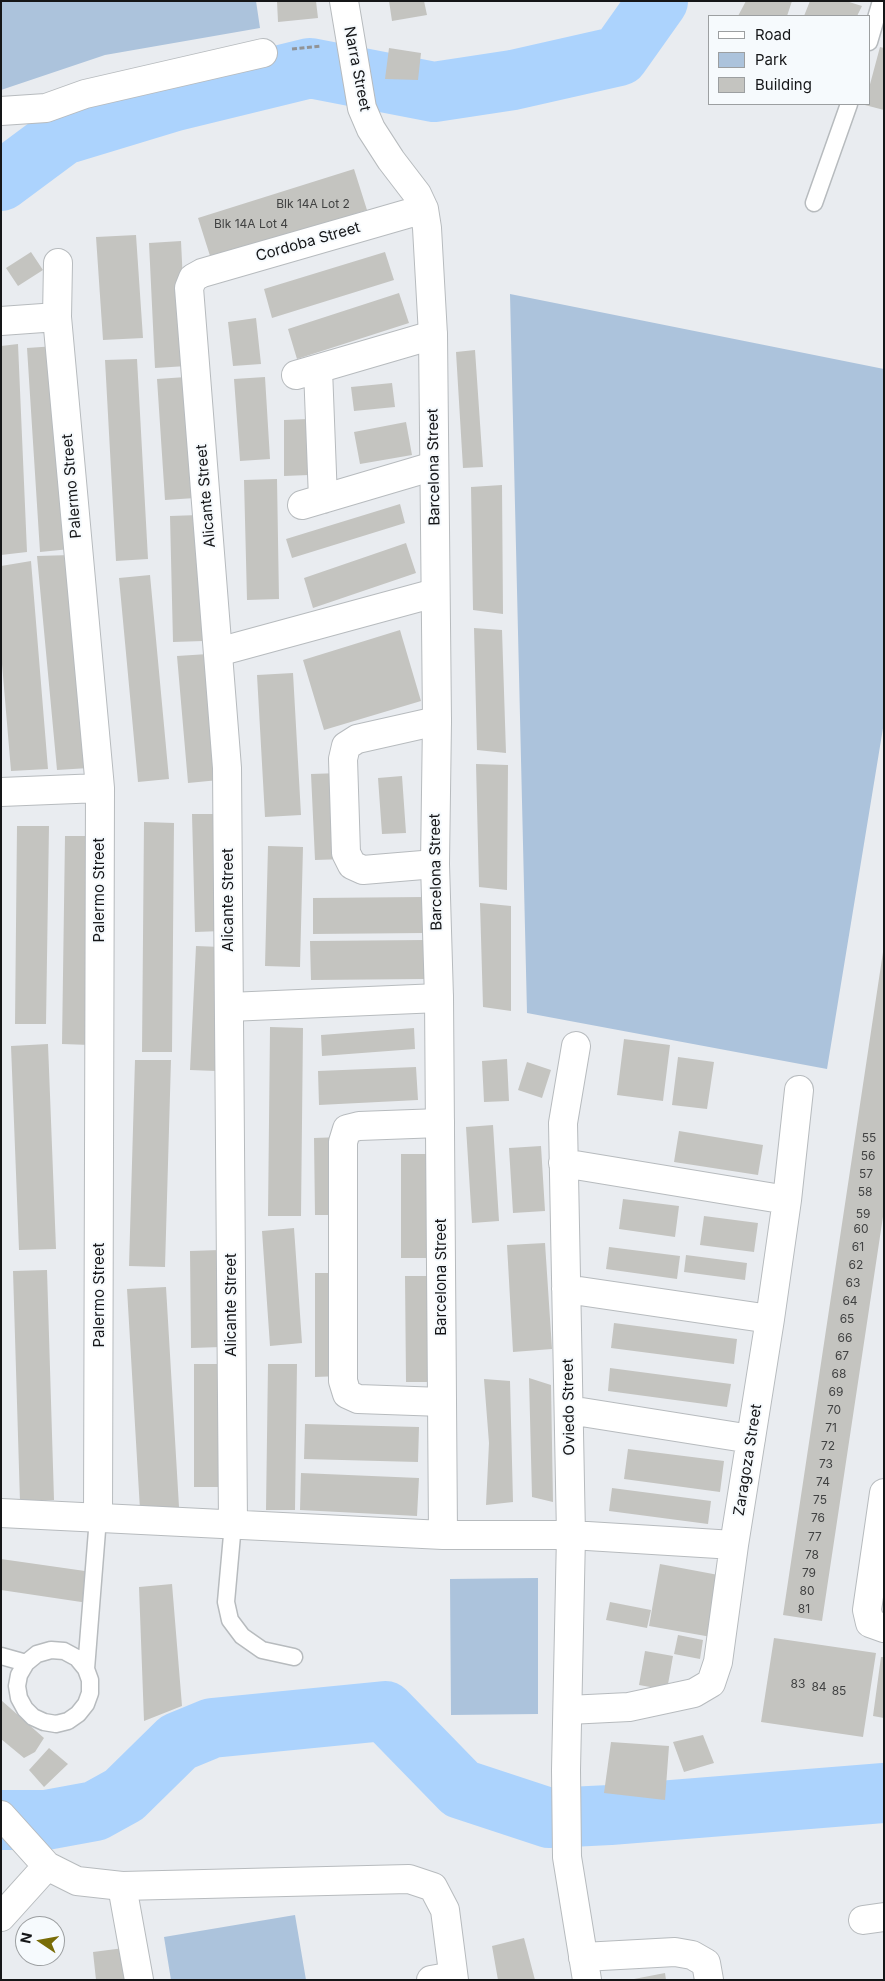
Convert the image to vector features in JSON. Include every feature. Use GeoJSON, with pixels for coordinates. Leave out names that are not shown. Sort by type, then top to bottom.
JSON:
{"type":"FeatureCollection","features":[{"type":"Feature","properties":{"kind":"street","name":"Narra Street"},"geometry":{"type":"LineString","coordinates":[[344,1],[362,108],[371,129],[391,160],[417,194],[424,209]]}},
{"type":"Feature","properties":{"kind":"street"},"geometry":{"type":"LineString","coordinates":[[1,111],[46,108],[85,94],[263,53]]}},
{"type":"Feature","properties":{"kind":"street","name":"Cordoba Street"},"geometry":{"type":"LineString","coordinates":[[193,278],[202,273],[424,209]]}},
{"type":"Feature","properties":{"kind":"street","name":"Barcelona Street"},"geometry":{"type":"LineString","coordinates":[[424,209],[427,228],[433,335],[437,721],[435,864],[439,998],[443,1535]]}},
{"type":"Feature","properties":{"kind":"street","name":"Palermo Street"},"geometry":{"type":"LineString","coordinates":[[58,263],[57,317],[100,788],[98,1518]]}},
{"type":"Feature","properties":{"kind":"street","name":"Alicante Street"},"geometry":{"type":"LineString","coordinates":[[193,278],[190,288],[227,768],[233,1524]]}},
{"type":"Feature","properties":{"kind":"street"},"geometry":{"type":"LineString","coordinates":[[1,321],[57,317]]}},
{"type":"Feature","properties":{"kind":"street"},"geometry":{"type":"LineString","coordinates":[[433,335],[307,372],[312,502],[434,466]]}},
{"type":"Feature","properties":{"kind":"street"},"geometry":{"type":"LineString","coordinates":[[218,652],[435,593]]}},
{"type":"Feature","properties":{"kind":"street"},"geometry":{"type":"LineString","coordinates":[[435,864],[364,870],[352,865],[346,853],[343,759],[346,746],[357,739],[437,721]]}},
{"type":"Feature","properties":{"kind":"street"},"geometry":{"type":"LineString","coordinates":[[1,792],[100,788]]}},
{"type":"Feature","properties":{"kind":"street"},"geometry":{"type":"LineString","coordinates":[[229,1007],[439,998]]}},
{"type":"Feature","properties":{"kind":"street","name":"Oviedo Street"},"geometry":{"type":"LineString","coordinates":[[576,1046],[563,1123],[571,1535],[566,1770],[567,1857],[585,1968]]}},
{"type":"Feature","properties":{"kind":"street","name":"Zaragoza Street"},"geometry":{"type":"LineString","coordinates":[[568,1710],[629,1708],[694,1694],[711,1683],[718,1662],[734,1545],[770,1319],[787,1200],[799,1090]]}},
{"type":"Feature","properties":{"kind":"street"},"geometry":{"type":"LineString","coordinates":[[440,1123],[359,1126],[347,1129],[343,1142],[343,1381],[347,1394],[358,1400],[442,1402]]}},
{"type":"Feature","properties":{"kind":"street"},"geometry":{"type":"LineString","coordinates":[[563,1163],[787,1200]]}},
{"type":"Feature","properties":{"kind":"street"},"geometry":{"type":"LineString","coordinates":[[566,1289],[770,1319]]}},
{"type":"Feature","properties":{"kind":"street"},"geometry":{"type":"LineString","coordinates":[[569,1410],[751,1439]]}},
{"type":"Feature","properties":{"kind":"street"},"geometry":{"type":"LineString","coordinates":[[884,1493],[867,1610],[870,1623],[884,1628]]}},
{"type":"Feature","properties":{"kind":"street"},"geometry":{"type":"LineString","coordinates":[[1,1513],[443,1535],[571,1535],[734,1545]]}},
{"type":"Feature","properties":{"kind":"street"},"geometry":{"type":"LineString","coordinates":[[1,1815],[47,1866],[76,1881],[122,1886],[409,1879],[433,1887],[445,1910],[446,1978]]}},
{"type":"Feature","properties":{"kind":"street"},"geometry":{"type":"LineString","coordinates":[[1,1917],[47,1866]]}},
{"type":"Feature","properties":{"kind":"street"},"geometry":{"type":"LineString","coordinates":[[122,1886],[139,1980]]}},
{"type":"Feature","properties":{"kind":"street"},"geometry":{"type":"LineString","coordinates":[[585,1968],[675,1952],[692,1955],[706,1963],[709,1980]]}},
{"type":"Feature","properties":{"kind":"lane"},"geometry":{"type":"LineString","coordinates":[[870,39],[881,1]]}},
{"type":"Feature","properties":{"kind":"lane"},"geometry":{"type":"LineString","coordinates":[[814,203],[849,105]]}},
{"type":"Feature","properties":{"kind":"lane"},"geometry":{"type":"LineString","coordinates":[[86,1669],[77,1658],[64,1651],[50,1650],[37,1654],[26,1663],[19,1675],[17,1686],[19,1698],[25,1709],[33,1717],[44,1722],[56,1724],[68,1721],[78,1714],[86,1704],[90,1693],[86,1669],[98,1518]]}},
{"type":"Feature","properties":{"kind":"lane"},"geometry":{"type":"LineString","coordinates":[[233,1524],[226,1602],[230,1620],[242,1636],[262,1650],[294,1657]]}},
{"type":"Feature","properties":{"kind":"lane"},"geometry":{"type":"LineString","coordinates":[[1,1656],[26,1663]]}},
{"type":"Feature","properties":{"kind":"path"},"geometry":{"type":"LineString","coordinates":[[263,53],[351,44]]}},
{"type":"Feature","properties":{"kind":"green space"},"geometry":{"type":"Polygon","coordinates":[[[1,1],[256,1],[260,28],[105,55],[1,90],[1,1]]]}},
{"type":"Feature","properties":{"kind":"green space"},"geometry":{"type":"Polygon","coordinates":[[[510,294],[884,369],[884,722],[827,1069],[527,1013],[510,294]]]}},
{"type":"Feature","properties":{"kind":"green space"},"geometry":{"type":"Polygon","coordinates":[[[538,1578],[538,1714],[451,1715],[450,1579],[538,1578]]]}},
{"type":"Feature","properties":{"kind":"green space"},"geometry":{"type":"Polygon","coordinates":[[[295,1915],[306,1980],[171,1980],[164,1937],[295,1915]]]}},
{"type":"Feature","properties":{"kind":"building"},"geometry":{"type":"Polygon","coordinates":[[[277,1],[316,1],[318,18],[278,22],[277,1]]]}},
{"type":"Feature","properties":{"kind":"building"},"geometry":{"type":"Polygon","coordinates":[[[389,1],[424,1],[427,15],[392,21],[389,1]]]}},
{"type":"Feature","properties":{"kind":"building"},"geometry":{"type":"Polygon","coordinates":[[[746,1],[792,1],[787,15],[739,15],[746,1]]]}},
{"type":"Feature","properties":{"kind":"building"},"geometry":{"type":"Polygon","coordinates":[[[810,1],[846,1],[862,6],[858,15],[804,15],[810,1]]]}},
{"type":"Feature","properties":{"kind":"building"},"geometry":{"type":"Polygon","coordinates":[[[880,47],[884,48],[884,110],[865,105],[870,105],[870,84],[880,47]]]}},
{"type":"Feature","properties":{"kind":"building"},"geometry":{"type":"Polygon","coordinates":[[[389,48],[421,53],[418,80],[385,79],[389,48]]]}},
{"type":"Feature","properties":{"kind":"building"},"geometry":{"type":"Polygon","coordinates":[[[354,169],[367,210],[211,259],[198,218],[354,169]]]}},
{"type":"Feature","properties":{"kind":"building"},"geometry":{"type":"Polygon","coordinates":[[[136,235],[143,338],[103,340],[96,237],[136,235]]]}},
{"type":"Feature","properties":{"kind":"building"},"geometry":{"type":"Polygon","coordinates":[[[181,241],[187,366],[155,368],[149,243],[181,241]]]}},
{"type":"Feature","properties":{"kind":"building"},"geometry":{"type":"Polygon","coordinates":[[[31,252],[43,270],[18,286],[6,268],[31,252]]]}},
{"type":"Feature","properties":{"kind":"building"},"geometry":{"type":"Polygon","coordinates":[[[385,252],[394,280],[272,318],[264,289],[385,252]]]}},
{"type":"Feature","properties":{"kind":"building"},"geometry":{"type":"Polygon","coordinates":[[[399,293],[409,323],[297,359],[288,329],[399,293]]]}},
{"type":"Feature","properties":{"kind":"building"},"geometry":{"type":"Polygon","coordinates":[[[256,318],[261,364],[233,366],[228,322],[256,318]]]}},
{"type":"Feature","properties":{"kind":"building"},"geometry":{"type":"Polygon","coordinates":[[[18,344],[27,552],[1,555],[1,346],[18,344]]]}},
{"type":"Feature","properties":{"kind":"building"},"geometry":{"type":"Polygon","coordinates":[[[56,346],[70,549],[40,552],[27,348],[56,346]]]}},
{"type":"Feature","properties":{"kind":"building"},"geometry":{"type":"Polygon","coordinates":[[[475,350],[483,467],[463,468],[456,352],[475,350]]]}},
{"type":"Feature","properties":{"kind":"building"},"geometry":{"type":"Polygon","coordinates":[[[137,359],[148,559],[116,561],[105,360],[137,359]]]}},
{"type":"Feature","properties":{"kind":"building"},"geometry":{"type":"Polygon","coordinates":[[[186,377],[195,498],[165,500],[157,379],[186,377]]]}},
{"type":"Feature","properties":{"kind":"building"},"geometry":{"type":"Polygon","coordinates":[[[265,377],[270,459],[240,461],[234,379],[265,377]]]}},
{"type":"Feature","properties":{"kind":"building"},"geometry":{"type":"Polygon","coordinates":[[[392,383],[395,407],[354,411],[351,387],[392,383]]]}},
{"type":"Feature","properties":{"kind":"building"},"geometry":{"type":"Polygon","coordinates":[[[308,419],[309,475],[284,476],[284,420],[308,419]]]}},
{"type":"Feature","properties":{"kind":"building"},"geometry":{"type":"Polygon","coordinates":[[[406,422],[412,455],[360,464],[354,432],[406,422]]]}},
{"type":"Feature","properties":{"kind":"building"},"geometry":{"type":"Polygon","coordinates":[[[277,479],[279,599],[247,600],[244,480],[277,479]]]}},
{"type":"Feature","properties":{"kind":"building"},"geometry":{"type":"Polygon","coordinates":[[[502,485],[503,614],[473,610],[471,487],[502,485]]]}},
{"type":"Feature","properties":{"kind":"building"},"geometry":{"type":"Polygon","coordinates":[[[400,504],[405,523],[292,558],[286,539],[400,504]]]}},
{"type":"Feature","properties":{"kind":"building"},"geometry":{"type":"Polygon","coordinates":[[[199,515],[203,641],[173,642],[170,516],[199,515]]]}},
{"type":"Feature","properties":{"kind":"building"},"geometry":{"type":"Polygon","coordinates":[[[406,543],[416,573],[313,608],[304,578],[406,543]]]}},
{"type":"Feature","properties":{"kind":"building"},"geometry":{"type":"Polygon","coordinates":[[[71,555],[89,768],[57,770],[37,556],[71,555]]]}},
{"type":"Feature","properties":{"kind":"building"},"geometry":{"type":"Polygon","coordinates":[[[31,561],[48,769],[11,771],[1,652],[1,566],[31,561]]]}},
{"type":"Feature","properties":{"kind":"building"},"geometry":{"type":"Polygon","coordinates":[[[150,575],[169,779],[138,782],[119,578],[150,575]]]}},
{"type":"Feature","properties":{"kind":"building"},"geometry":{"type":"Polygon","coordinates":[[[474,628],[502,630],[506,753],[477,750],[474,628]]]}},
{"type":"Feature","properties":{"kind":"building"},"geometry":{"type":"Polygon","coordinates":[[[400,630],[421,701],[324,730],[303,660],[400,630]]]}},
{"type":"Feature","properties":{"kind":"building"},"geometry":{"type":"Polygon","coordinates":[[[208,654],[219,780],[188,783],[177,656],[208,654]]]}},
{"type":"Feature","properties":{"kind":"building"},"geometry":{"type":"Polygon","coordinates":[[[293,673],[301,815],[265,817],[257,675],[293,673]]]}},
{"type":"Feature","properties":{"kind":"building"},"geometry":{"type":"Polygon","coordinates":[[[476,764],[508,765],[507,890],[479,887],[476,764]]]}},
{"type":"Feature","properties":{"kind":"building"},"geometry":{"type":"Polygon","coordinates":[[[341,773],[345,859],[315,860],[311,774],[341,773]]]}},
{"type":"Feature","properties":{"kind":"building"},"geometry":{"type":"Polygon","coordinates":[[[402,776],[406,833],[382,834],[378,778],[402,776]]]}},
{"type":"Feature","properties":{"kind":"building"},"geometry":{"type":"Polygon","coordinates":[[[192,814],[220,814],[222,931],[195,932],[192,814]]]}},
{"type":"Feature","properties":{"kind":"building"},"geometry":{"type":"Polygon","coordinates":[[[144,822],[174,823],[172,1052],[142,1052],[144,822]]]}},
{"type":"Feature","properties":{"kind":"building"},"geometry":{"type":"Polygon","coordinates":[[[17,826],[49,826],[46,1024],[15,1024],[17,826]]]}},
{"type":"Feature","properties":{"kind":"building"},"geometry":{"type":"Polygon","coordinates":[[[65,836],[92,836],[90,1045],[62,1044],[65,836]]]}},
{"type":"Feature","properties":{"kind":"building"},"geometry":{"type":"Polygon","coordinates":[[[268,846],[303,847],[300,967],[265,966],[268,846]]]}},
{"type":"Feature","properties":{"kind":"building"},"geometry":{"type":"Polygon","coordinates":[[[424,897],[424,933],[313,934],[313,898],[424,897]]]}},
{"type":"Feature","properties":{"kind":"building"},"geometry":{"type":"Polygon","coordinates":[[[480,903],[511,906],[511,1011],[483,1007],[480,903]]]}},
{"type":"Feature","properties":{"kind":"building"},"geometry":{"type":"Polygon","coordinates":[[[425,940],[425,979],[311,980],[310,941],[425,940]]]}},
{"type":"Feature","properties":{"kind":"building"},"geometry":{"type":"Polygon","coordinates":[[[196,946],[221,947],[216,1071],[190,1070],[196,946]]]}},
{"type":"Feature","properties":{"kind":"building"},"geometry":{"type":"Polygon","coordinates":[[[883,952],[884,1210],[822,1621],[783,1615],[883,952]]]}},
{"type":"Feature","properties":{"kind":"building"},"geometry":{"type":"Polygon","coordinates":[[[270,1027],[303,1028],[301,1216],[268,1216],[270,1027]]]}},
{"type":"Feature","properties":{"kind":"building"},"geometry":{"type":"Polygon","coordinates":[[[414,1028],[415,1049],[322,1056],[321,1035],[414,1028]]]}},
{"type":"Feature","properties":{"kind":"building"},"geometry":{"type":"Polygon","coordinates":[[[624,1039],[670,1045],[663,1101],[617,1095],[624,1039]]]}},
{"type":"Feature","properties":{"kind":"building"},"geometry":{"type":"Polygon","coordinates":[[[48,1044],[56,1249],[19,1250],[11,1046],[48,1044]]]}},
{"type":"Feature","properties":{"kind":"building"},"geometry":{"type":"Polygon","coordinates":[[[678,1057],[714,1062],[707,1109],[672,1105],[678,1057]]]}},
{"type":"Feature","properties":{"kind":"building"},"geometry":{"type":"Polygon","coordinates":[[[507,1059],[509,1101],[484,1102],[482,1061],[507,1059]]]}},
{"type":"Feature","properties":{"kind":"building"},"geometry":{"type":"Polygon","coordinates":[[[135,1060],[171,1060],[165,1267],[129,1266],[135,1060]]]}},
{"type":"Feature","properties":{"kind":"building"},"geometry":{"type":"Polygon","coordinates":[[[527,1062],[551,1070],[542,1098],[518,1090],[527,1062]]]}},
{"type":"Feature","properties":{"kind":"building"},"geometry":{"type":"Polygon","coordinates":[[[416,1067],[418,1100],[319,1105],[318,1071],[416,1067]]]}},
{"type":"Feature","properties":{"kind":"building"},"geometry":{"type":"Polygon","coordinates":[[[493,1125],[499,1221],[472,1223],[466,1127],[493,1125]]]}},
{"type":"Feature","properties":{"kind":"building"},"geometry":{"type":"Polygon","coordinates":[[[679,1131],[763,1145],[758,1175],[674,1162],[679,1131]]]}},
{"type":"Feature","properties":{"kind":"building"},"geometry":{"type":"Polygon","coordinates":[[[341,1137],[342,1215],[315,1215],[314,1138],[341,1137]]]}},
{"type":"Feature","properties":{"kind":"building"},"geometry":{"type":"Polygon","coordinates":[[[541,1146],[545,1211],[513,1213],[509,1148],[541,1146]]]}},
{"type":"Feature","properties":{"kind":"building"},"geometry":{"type":"Polygon","coordinates":[[[401,1154],[434,1154],[433,1258],[401,1258],[401,1154]]]}},
{"type":"Feature","properties":{"kind":"building"},"geometry":{"type":"Polygon","coordinates":[[[623,1199],[679,1206],[675,1237],[619,1229],[623,1199]]]}},
{"type":"Feature","properties":{"kind":"building"},"geometry":{"type":"Polygon","coordinates":[[[704,1216],[758,1223],[754,1252],[700,1245],[704,1216]]]}},
{"type":"Feature","properties":{"kind":"building"},"geometry":{"type":"Polygon","coordinates":[[[294,1228],[302,1343],[270,1346],[262,1231],[294,1228]]]}},
{"type":"Feature","properties":{"kind":"building"},"geometry":{"type":"Polygon","coordinates":[[[545,1243],[552,1349],[513,1352],[507,1245],[545,1243]]]}},
{"type":"Feature","properties":{"kind":"building"},"geometry":{"type":"Polygon","coordinates":[[[609,1247],[680,1256],[677,1279],[606,1269],[609,1247]]]}},
{"type":"Feature","properties":{"kind":"building"},"geometry":{"type":"Polygon","coordinates":[[[220,1250],[221,1347],[191,1348],[190,1251],[220,1250]]]}},
{"type":"Feature","properties":{"kind":"building"},"geometry":{"type":"Polygon","coordinates":[[[686,1255],[747,1263],[745,1280],[684,1272],[686,1255]]]}},
{"type":"Feature","properties":{"kind":"building"},"geometry":{"type":"Polygon","coordinates":[[[47,1270],[54,1500],[20,1502],[13,1271],[47,1270]]]}},
{"type":"Feature","properties":{"kind":"building"},"geometry":{"type":"Polygon","coordinates":[[[315,1273],[340,1273],[341,1376],[315,1377],[315,1273]]]}},
{"type":"Feature","properties":{"kind":"building"},"geometry":{"type":"Polygon","coordinates":[[[405,1276],[435,1276],[435,1382],[406,1382],[405,1276]]]}},
{"type":"Feature","properties":{"kind":"building"},"geometry":{"type":"Polygon","coordinates":[[[166,1287],[179,1507],[140,1510],[127,1289],[166,1287]]]}},
{"type":"Feature","properties":{"kind":"building"},"geometry":{"type":"Polygon","coordinates":[[[614,1323],[737,1339],[734,1364],[611,1348],[614,1323]]]}},
{"type":"Feature","properties":{"kind":"building"},"geometry":{"type":"Polygon","coordinates":[[[194,1364],[219,1364],[219,1487],[194,1487],[194,1364]]]}},
{"type":"Feature","properties":{"kind":"building"},"geometry":{"type":"Polygon","coordinates":[[[268,1364],[297,1364],[295,1510],[266,1510],[268,1364]]]}},
{"type":"Feature","properties":{"kind":"building"},"geometry":{"type":"Polygon","coordinates":[[[610,1368],[731,1384],[727,1407],[608,1391],[610,1368]]]}},
{"type":"Feature","properties":{"kind":"building"},"geometry":{"type":"Polygon","coordinates":[[[529,1378],[551,1385],[553,1502],[532,1497],[529,1378]]]}},
{"type":"Feature","properties":{"kind":"building"},"geometry":{"type":"Polygon","coordinates":[[[484,1379],[510,1381],[513,1502],[486,1505],[489,1443],[484,1379]]]}},
{"type":"Feature","properties":{"kind":"building"},"geometry":{"type":"Polygon","coordinates":[[[305,1424],[419,1427],[418,1462],[304,1459],[305,1424]]]}},
{"type":"Feature","properties":{"kind":"building"},"geometry":{"type":"Polygon","coordinates":[[[628,1449],[724,1461],[720,1492],[624,1479],[628,1449]]]}},
{"type":"Feature","properties":{"kind":"building"},"geometry":{"type":"Polygon","coordinates":[[[301,1473],[419,1478],[417,1516],[300,1510],[301,1473]]]}},
{"type":"Feature","properties":{"kind":"building"},"geometry":{"type":"Polygon","coordinates":[[[612,1488],[711,1501],[708,1524],[609,1511],[612,1488]]]}},
{"type":"Feature","properties":{"kind":"building"},"geometry":{"type":"Polygon","coordinates":[[[1,1559],[92,1572],[88,1603],[1,1590],[1,1559]]]}},
{"type":"Feature","properties":{"kind":"building"},"geometry":{"type":"Polygon","coordinates":[[[660,1564],[729,1577],[717,1638],[649,1626],[660,1564]]]}},
{"type":"Feature","properties":{"kind":"building"},"geometry":{"type":"Polygon","coordinates":[[[172,1584],[182,1706],[144,1721],[139,1587],[172,1584]]]}},
{"type":"Feature","properties":{"kind":"building"},"geometry":{"type":"Polygon","coordinates":[[[610,1602],[651,1610],[647,1628],[606,1620],[610,1602]]]}},
{"type":"Feature","properties":{"kind":"building"},"geometry":{"type":"Polygon","coordinates":[[[678,1635],[703,1640],[700,1659],[674,1654],[678,1635]]]}},
{"type":"Feature","properties":{"kind":"building"},"geometry":{"type":"Polygon","coordinates":[[[774,1638],[876,1653],[863,1737],[761,1722],[774,1638]]]}},
{"type":"Feature","properties":{"kind":"building"},"geometry":{"type":"Polygon","coordinates":[[[645,1651],[673,1656],[667,1690],[639,1685],[645,1651]]]}},
{"type":"Feature","properties":{"kind":"building"},"geometry":{"type":"Polygon","coordinates":[[[881,1657],[884,1657],[884,1718],[873,1716],[881,1657]]]}},
{"type":"Feature","properties":{"kind":"building"},"geometry":{"type":"Polygon","coordinates":[[[1,1700],[44,1738],[35,1752],[24,1758],[1,1739],[1,1700]]]}},
{"type":"Feature","properties":{"kind":"building"},"geometry":{"type":"Polygon","coordinates":[[[703,1735],[714,1763],[684,1772],[673,1742],[703,1735]]]}},
{"type":"Feature","properties":{"kind":"building"},"geometry":{"type":"Polygon","coordinates":[[[611,1742],[669,1746],[665,1800],[604,1793],[611,1742]]]}},
{"type":"Feature","properties":{"kind":"building"},"geometry":{"type":"Polygon","coordinates":[[[49,1748],[68,1764],[44,1787],[29,1770],[49,1748]]]}},
{"type":"Feature","properties":{"kind":"building"},"geometry":{"type":"Polygon","coordinates":[[[524,1938],[535,1980],[498,1980],[492,1946],[524,1938]]]}},
{"type":"Feature","properties":{"kind":"building"},"geometry":{"type":"Polygon","coordinates":[[[124,1948],[129,1980],[96,1980],[93,1952],[124,1948]]]}},
{"type":"Feature","properties":{"kind":"building"},"geometry":{"type":"Polygon","coordinates":[[[665,1973],[666,1980],[634,1980],[634,1979],[665,1973]]]}},
{"type":"Feature","properties":{"kind":"waterway"},"geometry":{"type":"LineString","coordinates":[[1,181],[63,135],[175,101],[310,68],[434,92],[513,80],[619,56],[658,1]]}},
{"type":"Feature","properties":{"kind":"waterway"},"geometry":{"type":"LineString","coordinates":[[1,1820],[46,1820],[95,1811],[124,1795],[178,1742],[212,1728],[385,1711],[461,1789],[549,1818],[610,1815],[884,1793]]}}]}
